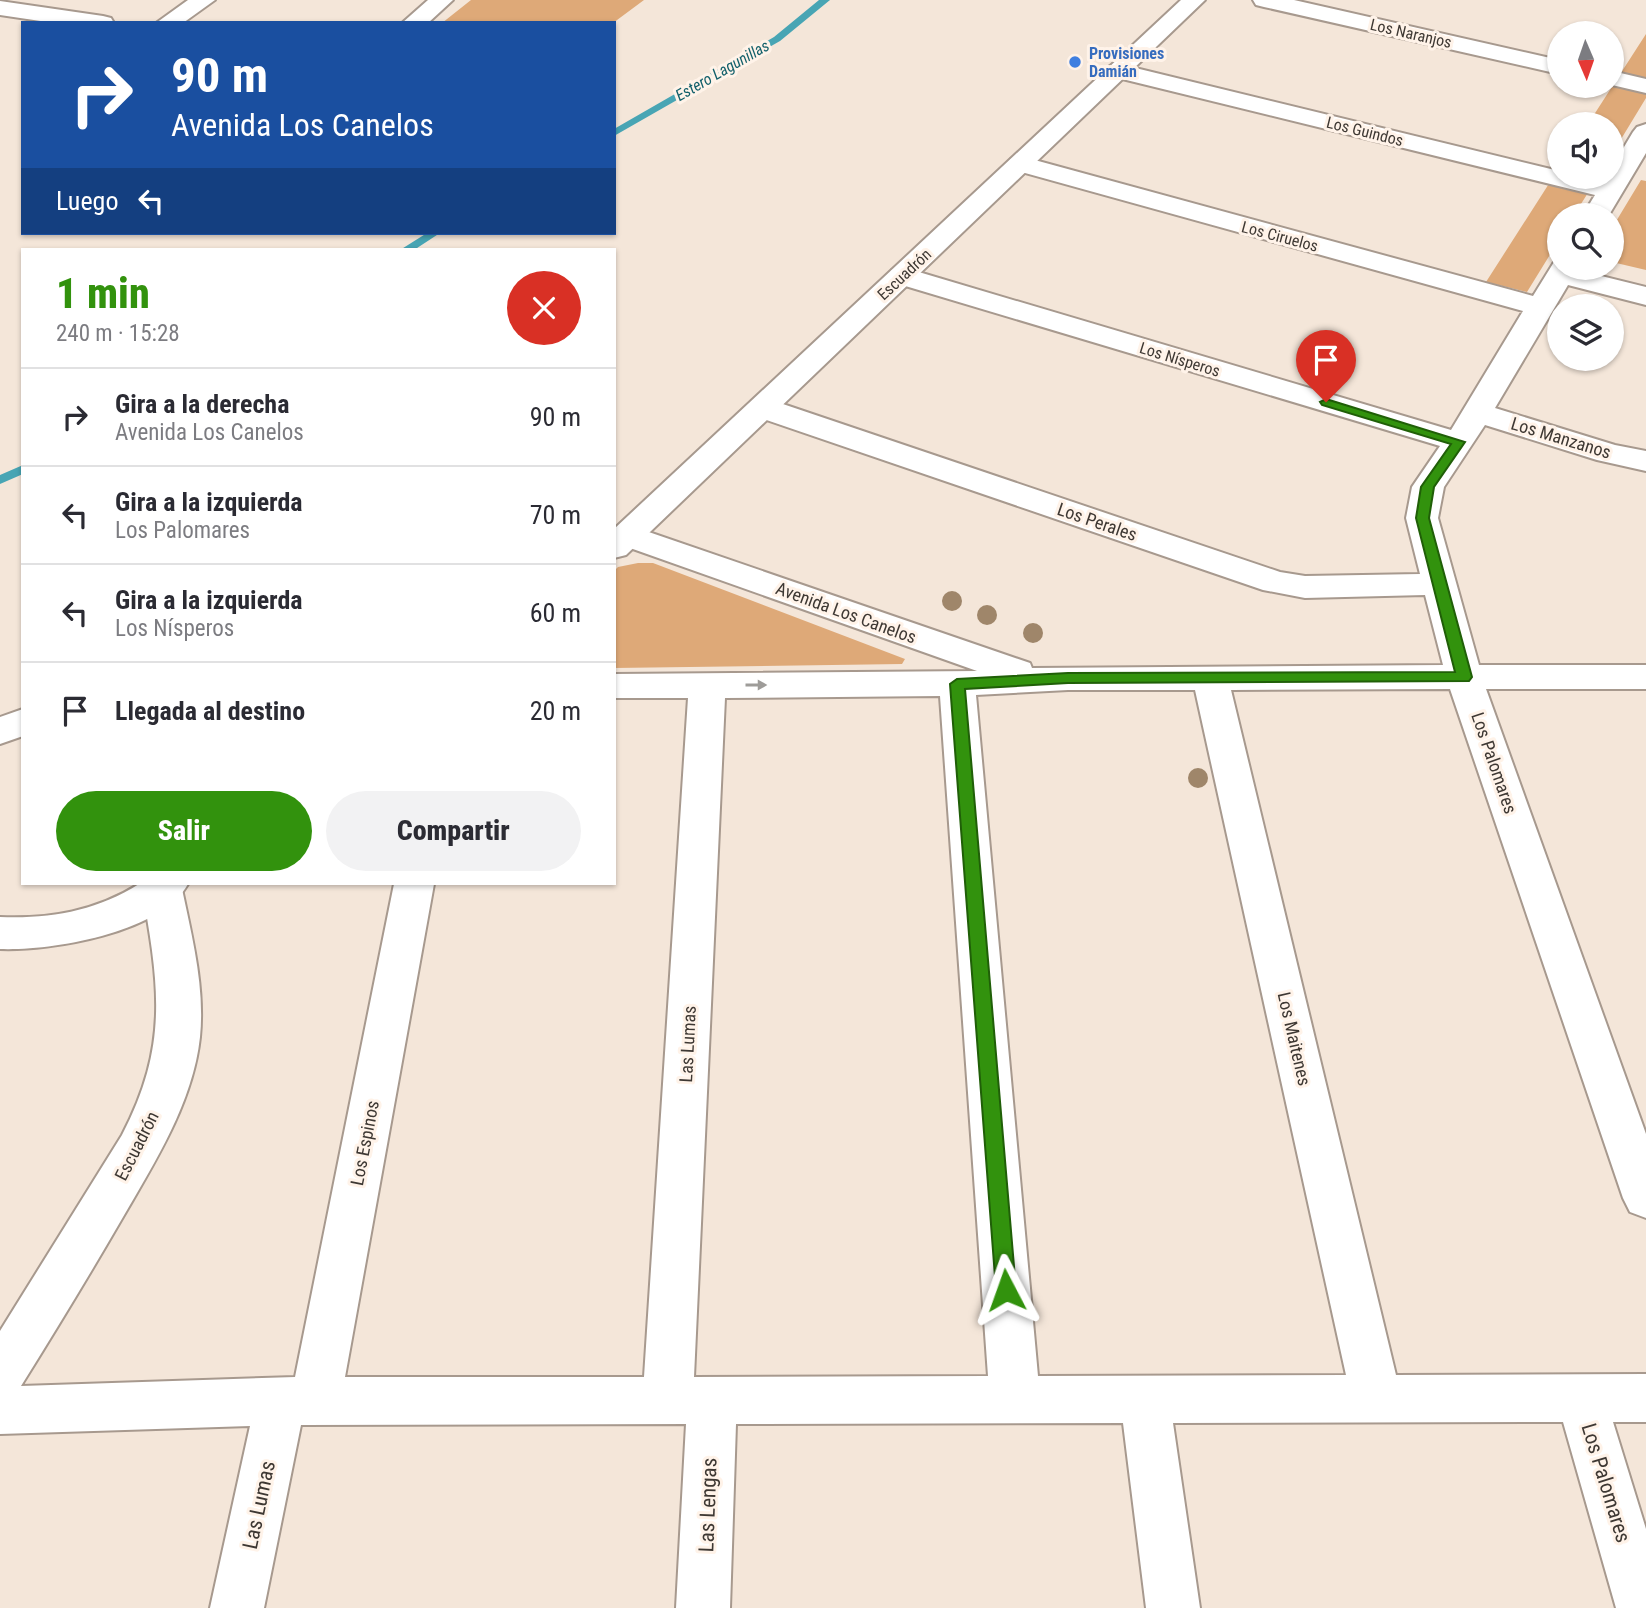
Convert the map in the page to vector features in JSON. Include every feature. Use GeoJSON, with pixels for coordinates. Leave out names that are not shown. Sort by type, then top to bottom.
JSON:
{"type":"FeatureCollection","features":[{"type":"Feature","properties":{"kind":"street"},"geometry":{"type":"LineString","coordinates":[[170,21],[204,0]]}},
{"type":"Feature","properties":{"kind":"street"},"geometry":{"type":"LineString","coordinates":[[416,21],[442,0]]}},
{"type":"Feature","properties":{"kind":"street","name":"Escuadrón"},"geometry":{"type":"LineString","coordinates":[[621,542],[1194,0]]}},
{"type":"Feature","properties":{"kind":"street","name":"Los Naranjos"},"geometry":{"type":"LineString","coordinates":[[1264,0],[1547,64]]}},
{"type":"Feature","properties":{"kind":"street"},"geometry":{"type":"LineString","coordinates":[[20,6],[93,21]]}},
{"type":"Feature","properties":{"kind":"street","name":"Los Guindos"},"geometry":{"type":"LineString","coordinates":[[1119,71],[1610,191]]}},
{"type":"Feature","properties":{"kind":"street"},"geometry":{"type":"LineString","coordinates":[[1624,81],[1646,86]]}},
{"type":"Feature","properties":{"kind":"street"},"geometry":{"type":"LineString","coordinates":[[1603,203],[1642,147]]}},
{"type":"Feature","properties":{"kind":"street","name":"Los Ciruelos"},"geometry":{"type":"LineString","coordinates":[[1020,164],[1540,307]]}},
{"type":"Feature","properties":{"kind":"street","name":"Los Nísperos"},"geometry":{"type":"LineString","coordinates":[[902,276],[1459,442]]}},
{"type":"Feature","properties":{"kind":"street","name":"Los Palomares"},"geometry":{"type":"LineString","coordinates":[[1556,280],[1459,442],[1427,487],[1422,518],[1464,677],[1646,1198]]}},
{"type":"Feature","properties":{"kind":"street"},"geometry":{"type":"LineString","coordinates":[[1592,280],[1646,296]]}},
{"type":"Feature","properties":{"kind":"street","name":"Los Perales"},"geometry":{"type":"LineString","coordinates":[[763,408],[1275,582],[1305,587],[1439,584]]}},
{"type":"Feature","properties":{"kind":"street","name":"Los Manzanos"},"geometry":{"type":"LineString","coordinates":[[1477,412],[1608,453],[1646,461]]}},
{"type":"Feature","properties":{"kind":"street","name":"Avenida Los Canelos"},"geometry":{"type":"LineString","coordinates":[[621,542],[1000,668],[1044,677],[1646,677]]}},
{"type":"Feature","properties":{"kind":"street","name":"Avenida Los Canelos"},"geometry":{"type":"LineString","coordinates":[[616,686],[957,684],[1068,678]]}},
{"type":"Feature","properties":{"kind":"street","name":"Los Maitenes"},"geometry":{"type":"LineString","coordinates":[[1210,678],[1377,1400]]}},
{"type":"Feature","properties":{"kind":"street"},"geometry":{"type":"LineString","coordinates":[[957,684],[1015,1400]]}},
{"type":"Feature","properties":{"kind":"street","name":"Las Lumas"},"geometry":{"type":"LineString","coordinates":[[690,1401],[707,686]]}},
{"type":"Feature","properties":{"kind":"street"},"geometry":{"type":"LineString","coordinates":[[0,731],[21,723]]}},
{"type":"Feature","properties":{"kind":"street","name":"Los Espinos"},"geometry":{"type":"LineString","coordinates":[[298,1402],[415,885]]}},
{"type":"Feature","properties":{"kind":"street","name":"Escuadrón"},"geometry":{"type":"LineString","coordinates":[[0,933],[42,933],[74,928],[105,919],[135,905],[165,886],[179,1004],[177,1037],[170,1071],[138,1149],[75,1257],[0,1374]]}},
{"type":"Feature","properties":{"kind":"street","name":"Los Palomares"},"geometry":{"type":"LineString","coordinates":[[1581,1398],[1643,1608]]}},
{"type":"Feature","properties":{"kind":"street"},"geometry":{"type":"LineString","coordinates":[[0,1410],[298,1402],[1646,1398]]}},
{"type":"Feature","properties":{"kind":"street"},"geometry":{"type":"LineString","coordinates":[[1145,1400],[1173,1608]]}},
{"type":"Feature","properties":{"kind":"street","name":"Las Lengas"},"geometry":{"type":"LineString","coordinates":[[690,1401],[703,1608]]}},
{"type":"Feature","properties":{"kind":"street","name":"Las Lumas"},"geometry":{"type":"LineString","coordinates":[[237,1608],[298,1402]]}},
{"type":"Feature","properties":{"kind":"shaded area"},"geometry":{"type":"Polygon","coordinates":[[[471,0],[644,0],[616,21],[445,21],[471,0]]]}},
{"type":"Feature","properties":{"kind":"shaded area"},"geometry":{"type":"Polygon","coordinates":[[[1646,34],[1646,98],[1624,134],[1624,112],[1596,112],[1605,98],[1624,98],[1624,68],[1646,34]]]}},
{"type":"Feature","properties":{"kind":"shaded area"},"geometry":{"type":"Polygon","coordinates":[[[1641,180],[1646,181],[1646,270],[1624,265],[1624,208],[1641,180]]]}},
{"type":"Feature","properties":{"kind":"shaded area"},"geometry":{"type":"Polygon","coordinates":[[[1547,187],[1547,189],[1590,189],[1582,203],[1547,203],[1547,260],[1527,292],[1486,282],[1547,187]]]}},
{"type":"Feature","properties":{"kind":"shaded area"},"geometry":{"type":"Polygon","coordinates":[[[653,563],[905,659],[902,664],[616,668],[618,567],[653,563]]]}},
{"type":"Feature","properties":{"kind":"waterway","name":"Estero Lagunillas"},"geometry":{"type":"LineString","coordinates":[[616,132],[777,39],[825,0]]}},
{"type":"Feature","properties":{"kind":"waterway","name":"Estero Lagunillas"},"geometry":{"type":"LineString","coordinates":[[409,248],[431,235]]}},
{"type":"Feature","properties":{"kind":"waterway","name":"Estero Lagunillas"},"geometry":{"type":"LineString","coordinates":[[0,480],[21,470]]}},
{"type":"Feature","properties":{"kind":"place","name":"Provisiones Damián"},"geometry":{"type":"Point","coordinates":[1075,62]}},
{"type":"Feature","properties":{"kind":"route"},"geometry":{"type":"LineString","coordinates":[[1006,1290],[957,684],[1068,678],[1464,677],[1422,518],[1427,487],[1459,442],[1326,402]]}}]}
